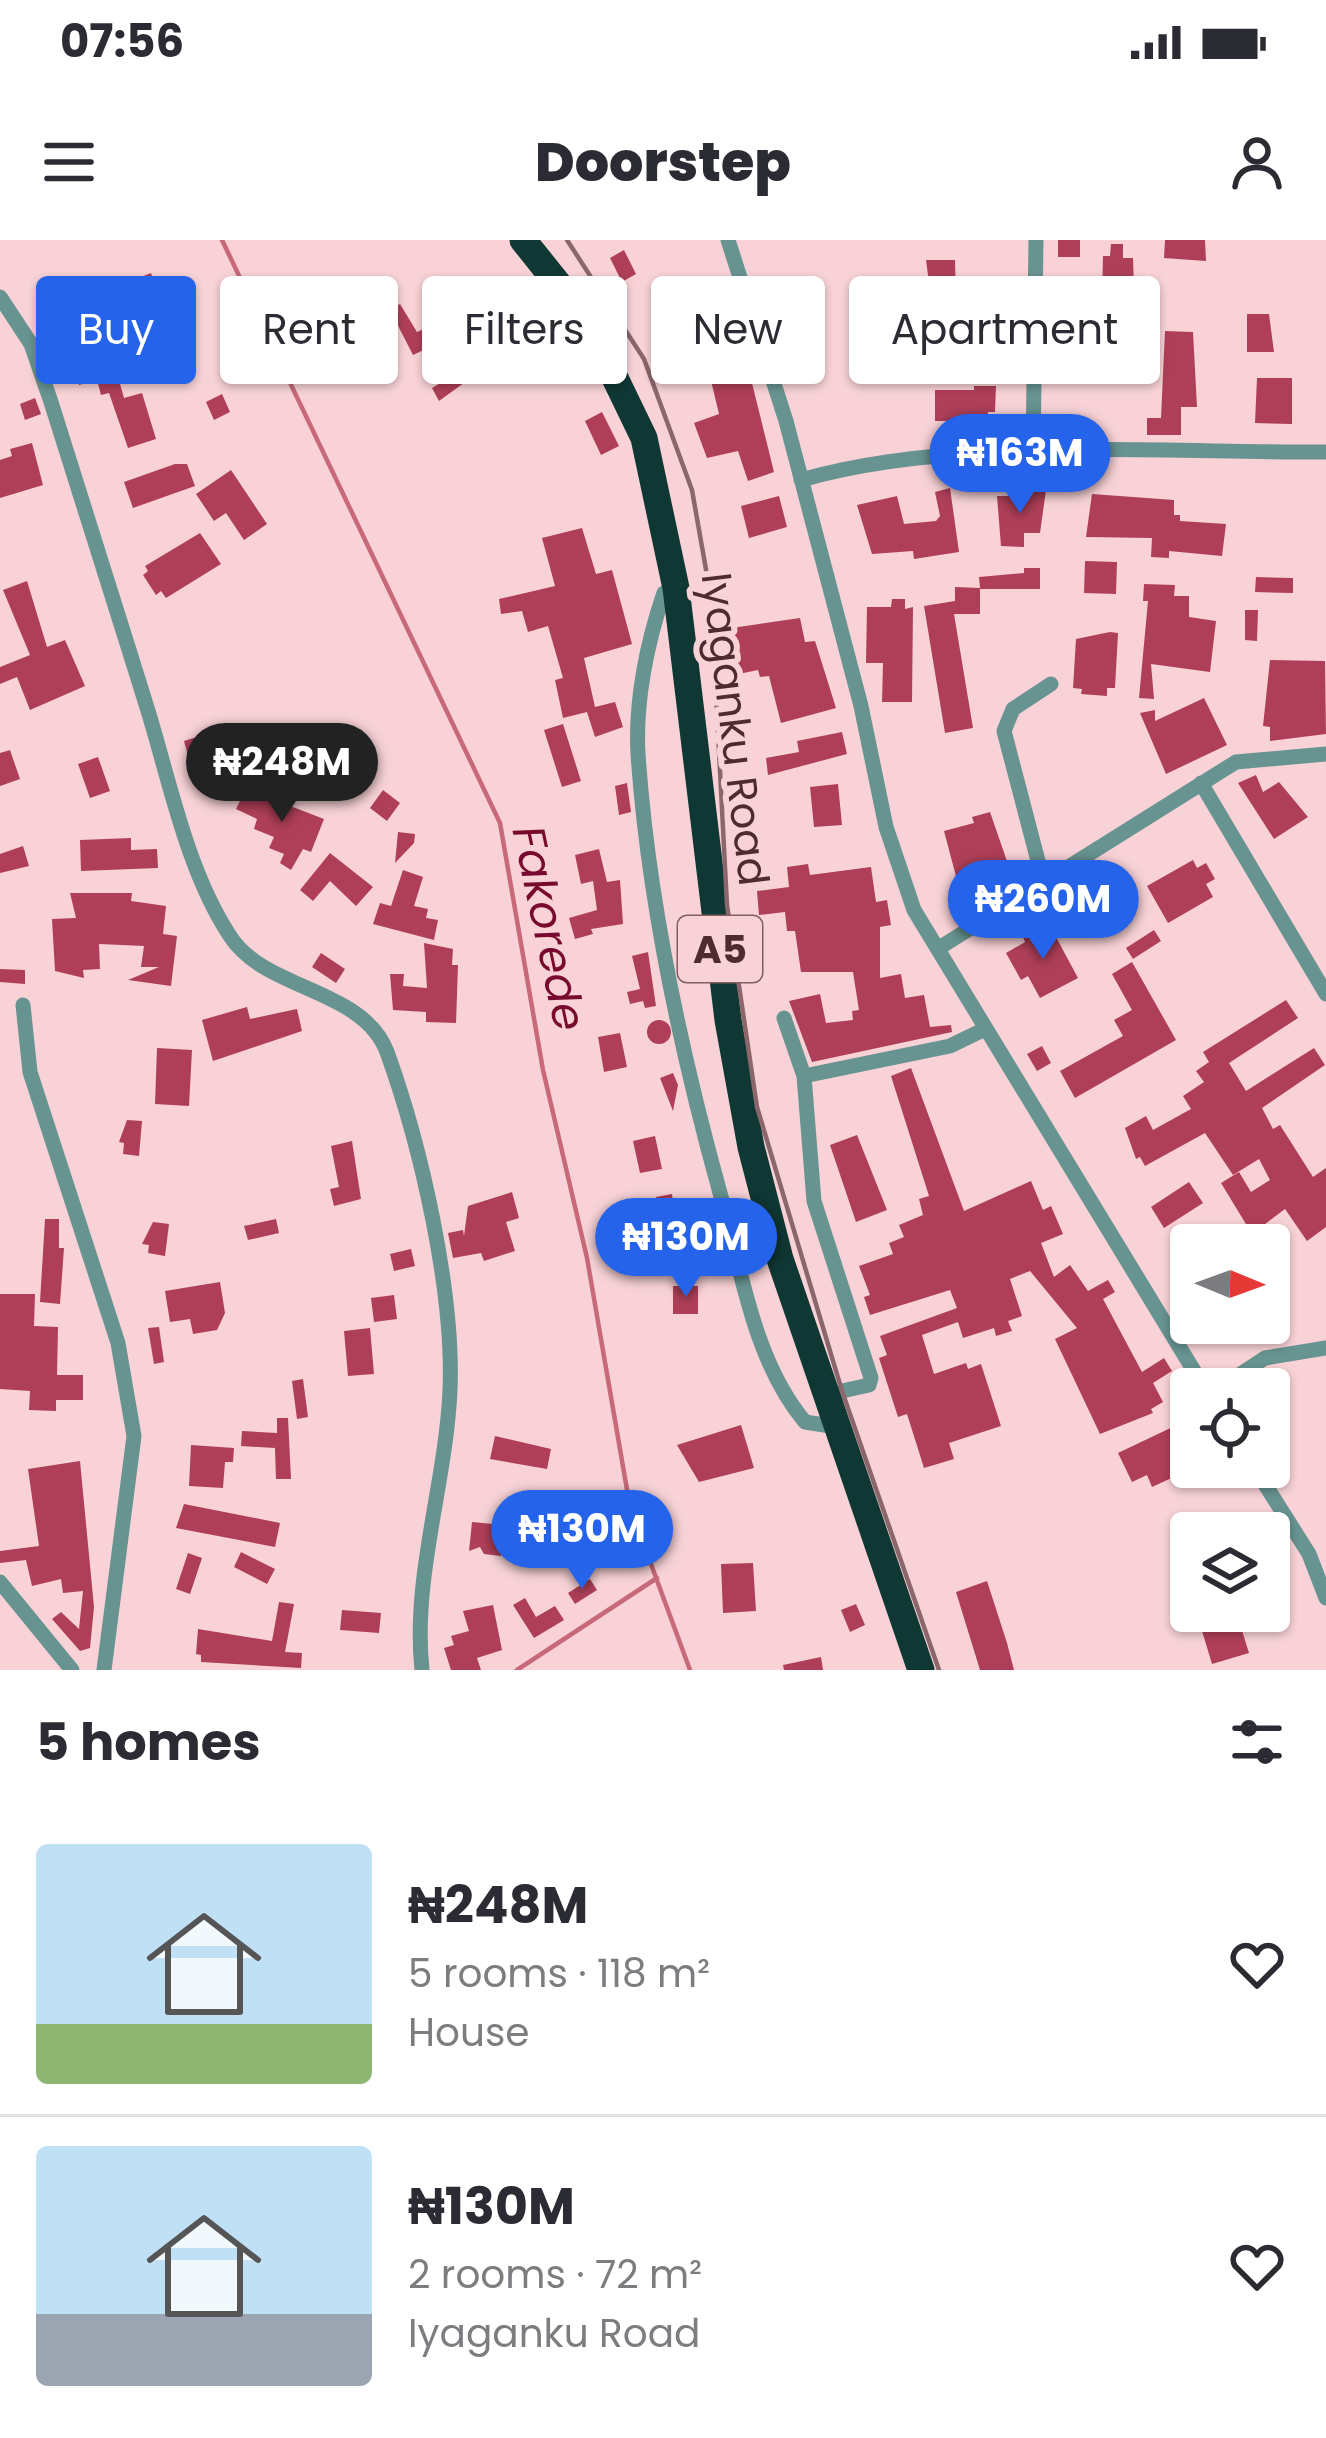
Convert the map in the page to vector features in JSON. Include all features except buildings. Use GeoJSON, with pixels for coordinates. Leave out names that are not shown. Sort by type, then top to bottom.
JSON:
{"type":"FeatureCollection","features":[{"type":"Feature","properties":{"kind":"highway","name":"Iyaganku Road"},"geometry":{"type":"LineString","coordinates":[[524,240],[586,320],[628,398],[657,488],[676,588],[741,1093],[780,1259],[921,1670]]}},
{"type":"Feature","properties":{"kind":"street"},"geometry":{"type":"LineString","coordinates":[[728,240],[801,480],[897,867],[914,910],[1192,1368]]}},
{"type":"Feature","properties":{"kind":"street"},"geometry":{"type":"LineString","coordinates":[[1033,453],[1036,240]]}},
{"type":"Feature","properties":{"kind":"street"},"geometry":{"type":"LineString","coordinates":[[1,304],[31,344],[173,792],[220,919],[242,951],[374,1027],[395,1078],[429,1213],[449,1327],[450,1391],[421,1610],[422,1670]]}},
{"type":"Feature","properties":{"kind":"street"},"geometry":{"type":"LineString","coordinates":[[801,480],[879,462],[1033,453],[1326,452]]}},
{"type":"Feature","properties":{"kind":"street"},"geometry":{"type":"LineString","coordinates":[[676,588],[664,593],[657,612],[644,680],[638,752],[660,916],[696,1109],[745,1294],[789,1400],[805,1422],[833,1414],[842,1391],[869,1385],[871,1378],[814,1201],[804,1076],[784,1018]]}},
{"type":"Feature","properties":{"kind":"street"},"geometry":{"type":"LineString","coordinates":[[1043,880],[1004,731],[1013,710],[1051,684]]}},
{"type":"Feature","properties":{"kind":"street"},"geometry":{"type":"LineString","coordinates":[[939,948],[1201,783],[1253,758],[1326,754]]}},
{"type":"Feature","properties":{"kind":"street"},"geometry":{"type":"LineString","coordinates":[[1201,783],[1326,994]]}},
{"type":"Feature","properties":{"kind":"street"},"geometry":{"type":"LineString","coordinates":[[23,1005],[30,1072],[118,1343],[134,1436],[104,1670]]}},
{"type":"Feature","properties":{"kind":"street"},"geometry":{"type":"LineString","coordinates":[[804,1076],[950,1046],[985,1029]]}},
{"type":"Feature","properties":{"kind":"street"},"geometry":{"type":"LineString","coordinates":[[1250,1368],[1265,1358],[1326,1348]]}},
{"type":"Feature","properties":{"kind":"street"},"geometry":{"type":"LineString","coordinates":[[1267,1488],[1309,1554],[1326,1598]]}},
{"type":"Feature","properties":{"kind":"street"},"geometry":{"type":"LineString","coordinates":[[0,1582],[72,1670]]}},
{"type":"Feature","properties":{"kind":"waterway","name":"Fakorede"},"geometry":{"type":"LineString","coordinates":[[222,240],[500,823],[543,1070],[587,1258],[630,1507],[690,1670]]}},
{"type":"Feature","properties":{"kind":"waterway"},"geometry":{"type":"LineString","coordinates":[[517,1670],[657,1578]]}},
{"type":"Feature","properties":{"kind":"railway"},"geometry":{"type":"LineString","coordinates":[[567,240],[644,359],[692,490],[711,598],[727,905],[757,1107],[842,1391],[939,1670]]}}]}
